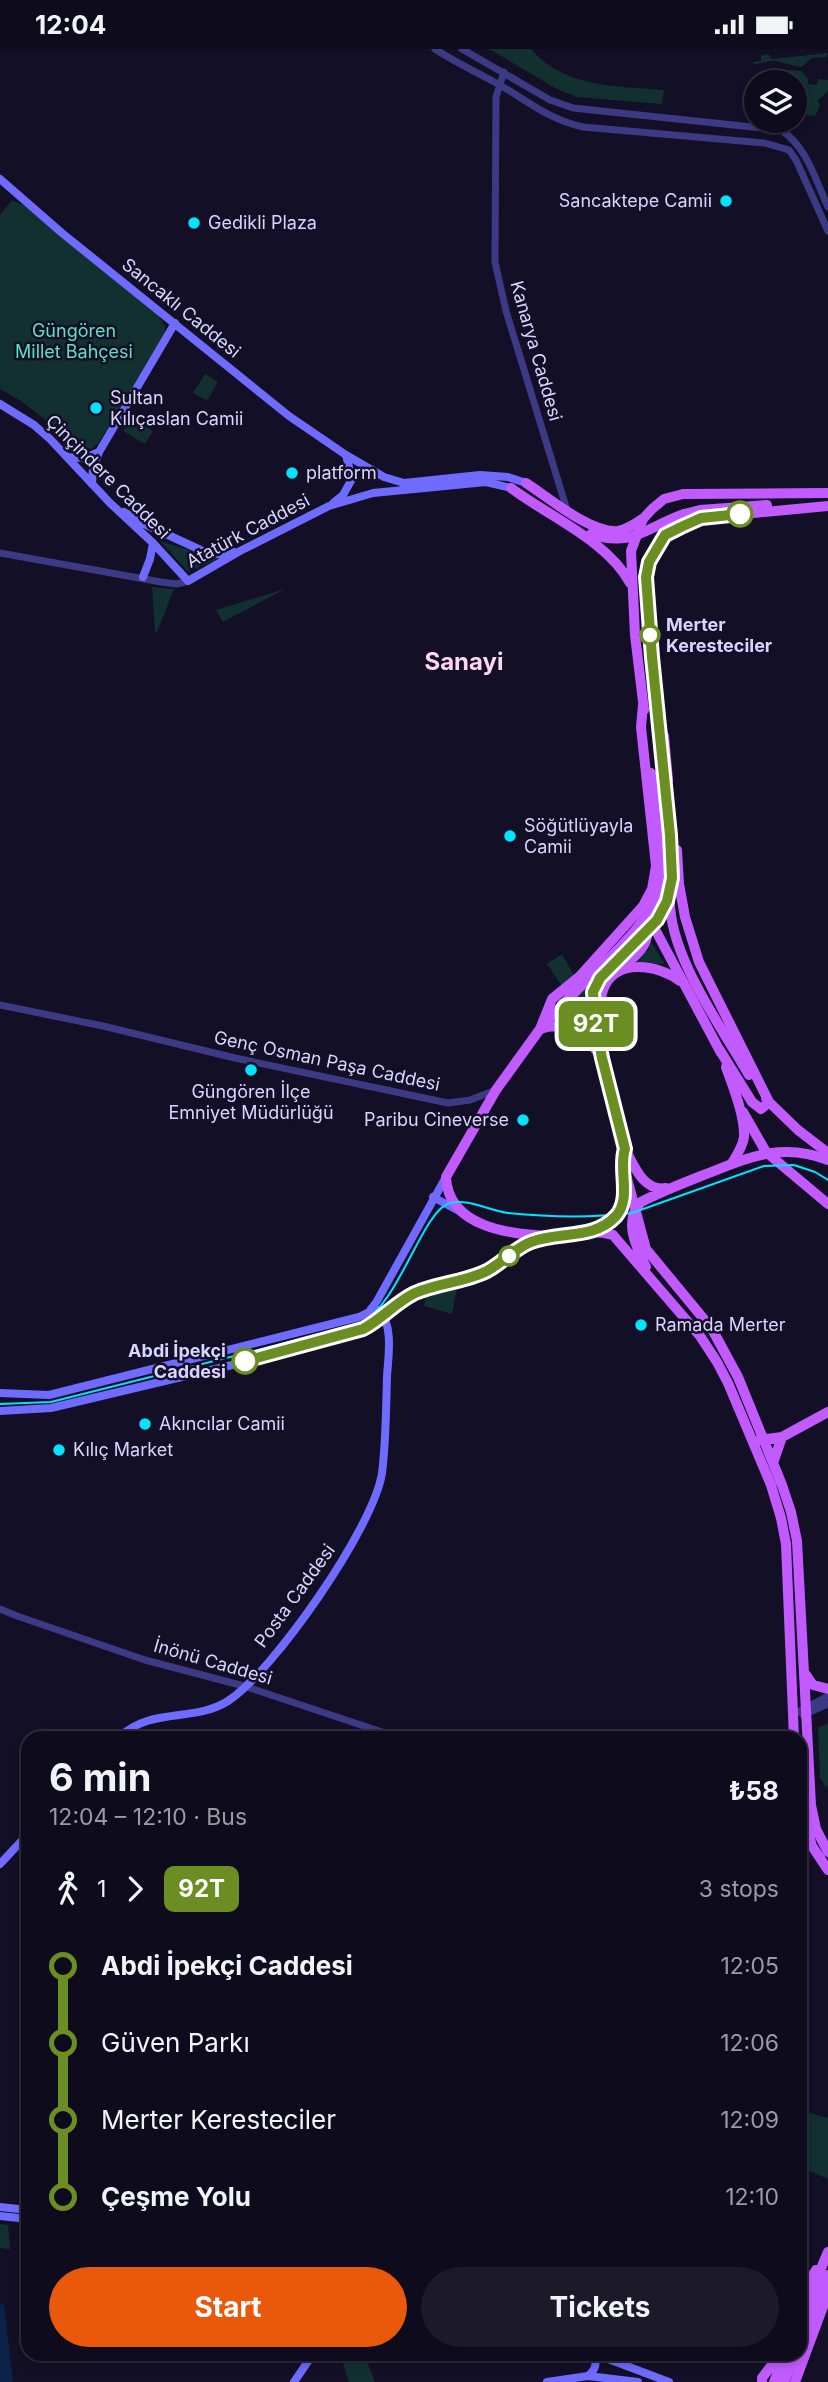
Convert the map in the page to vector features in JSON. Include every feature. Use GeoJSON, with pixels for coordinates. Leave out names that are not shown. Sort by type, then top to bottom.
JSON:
{"type":"FeatureCollection","features":[{"type":"Feature","properties":{"kind":"main road","name":"Sancaklı Caddesi"},"geometry":{"type":"LineString","coordinates":[[0,179],[62,233],[280,409],[346,455],[384,477],[404,483],[480,475],[508,477],[526,483]]}},
{"type":"Feature","properties":{"kind":"main road"},"geometry":{"type":"LineString","coordinates":[[92,484],[93,468],[99,453],[175,323]]}},
{"type":"Feature","properties":{"kind":"main road","name":"Çinçindere Caddesi"},"geometry":{"type":"LineString","coordinates":[[0,404],[34,425],[188,581]]}},
{"type":"Feature","properties":{"kind":"main road"},"geometry":{"type":"LineString","coordinates":[[67,457],[85,459],[99,453]]}},
{"type":"Feature","properties":{"kind":"main road"},"geometry":{"type":"LineString","coordinates":[[329,506],[342,495],[352,479],[346,455]]}},
{"type":"Feature","properties":{"kind":"main road","name":"Atatürk Caddesi"},"geometry":{"type":"LineString","coordinates":[[188,581],[329,506],[373,493],[486,482],[511,488]]}},
{"type":"Feature","properties":{"kind":"main road"},"geometry":{"type":"LineString","coordinates":[[526,483],[587,523],[617,531],[643,519],[664,499],[682,494],[811,493],[828,490]]}},
{"type":"Feature","properties":{"kind":"main road"},"geometry":{"type":"LineString","coordinates":[[511,488],[528,494],[590,534],[620,540],[633,537],[684,514],[726,507],[775,504],[828,506]]}},
{"type":"Feature","properties":{"kind":"main road"},"geometry":{"type":"LineString","coordinates":[[511,488],[595,544],[615,562],[631,586]]}},
{"type":"Feature","properties":{"kind":"main road"},"geometry":{"type":"LineString","coordinates":[[110,503],[142,523],[205,552],[218,554],[240,551]]}},
{"type":"Feature","properties":{"kind":"main road"},"geometry":{"type":"LineString","coordinates":[[814,506],[701,518],[665,535],[649,562],[646,577],[662,770],[673,858],[669,917],[677,946],[753,1081],[769,1102],[798,1130],[828,1153]]}},
{"type":"Feature","properties":{"kind":"main road"},"geometry":{"type":"LineString","coordinates":[[0,1393],[49,1395],[359,1318],[371,1309],[496,1090],[540,1029],[647,917],[660,891],[663,865],[631,586],[631,551],[643,519]]}},
{"type":"Feature","properties":{"kind":"main road"},"geometry":{"type":"LineString","coordinates":[[143,577],[153,543]]}},
{"type":"Feature","properties":{"kind":"main road"},"geometry":{"type":"LineString","coordinates":[[540,1029],[552,999],[579,977],[626,926],[643,906],[652,888],[656,866],[641,727],[643,705]]}},
{"type":"Feature","properties":{"kind":"main road"},"geometry":{"type":"LineString","coordinates":[[664,736],[679,884],[685,917],[699,962],[769,1102]]}},
{"type":"Feature","properties":{"kind":"main road"},"geometry":{"type":"LineString","coordinates":[[652,888],[663,884],[669,887],[685,917]]}},
{"type":"Feature","properties":{"kind":"main road"},"geometry":{"type":"LineString","coordinates":[[670,892],[651,927],[597,984],[593,992],[602,1058],[625,1149],[639,1175],[648,1184],[660,1189],[677,1186]]}},
{"type":"Feature","properties":{"kind":"main road"},"geometry":{"type":"LineString","coordinates":[[643,906],[719,1049],[752,1102],[761,1109],[769,1102]]}},
{"type":"Feature","properties":{"kind":"main road"},"geometry":{"type":"LineString","coordinates":[[602,1058],[606,1046],[601,1003],[603,989],[640,950],[648,937],[645,925],[641,922],[636,921],[626,926]]}},
{"type":"Feature","properties":{"kind":"main road"},"geometry":{"type":"LineString","coordinates":[[613,976],[637,967],[652,967],[669,973],[683,983]]}},
{"type":"Feature","properties":{"kind":"main road"},"geometry":{"type":"LineString","coordinates":[[540,1029],[551,1025],[564,1025],[577,1030],[591,1042],[602,1058]]}},
{"type":"Feature","properties":{"kind":"main road"},"geometry":{"type":"LineString","coordinates":[[719,1049],[738,1103],[756,1139],[766,1152],[828,1204]]}},
{"type":"Feature","properties":{"kind":"main road"},"geometry":{"type":"LineString","coordinates":[[732,1163],[744,1137],[738,1103]]}},
{"type":"Feature","properties":{"kind":"main road"},"geometry":{"type":"LineString","coordinates":[[593,1231],[617,1215],[624,1199],[622,1160],[625,1149]]}},
{"type":"Feature","properties":{"kind":"main road"},"geometry":{"type":"LineString","coordinates":[[659,1289],[643,1262],[635,1241],[632,1213],[645,1200],[732,1163],[766,1152],[792,1151],[828,1160]]}},
{"type":"Feature","properties":{"kind":"main road"},"geometry":{"type":"LineString","coordinates":[[622,1160],[646,1249],[712,1329],[738,1377],[791,1512],[797,1541],[811,1805],[816,1829],[828,1851]]}},
{"type":"Feature","properties":{"kind":"main road"},"geometry":{"type":"LineString","coordinates":[[446,1177],[450,1196],[465,1214]]}},
{"type":"Feature","properties":{"kind":"main road"},"geometry":{"type":"LineString","coordinates":[[433,1197],[496,1230],[556,1236]]}},
{"type":"Feature","properties":{"kind":"main road"},"geometry":{"type":"LineString","coordinates":[[0,1411],[51,1408],[232,1365],[363,1329],[397,1303],[416,1293],[485,1272],[530,1242],[593,1231],[613,1235],[699,1336],[717,1362],[778,1507],[786,1544],[794,1731]]}},
{"type":"Feature","properties":{"kind":"main road"},"geometry":{"type":"LineString","coordinates":[[371,1309],[379,1310],[384,1315]]}},
{"type":"Feature","properties":{"kind":"main road","name":"Posta Caddesi"},"geometry":{"type":"LineString","coordinates":[[126,1731],[146,1720],[207,1710],[228,1701],[257,1674],[332,1578],[363,1524],[382,1475],[388,1338],[384,1315]]}},
{"type":"Feature","properties":{"kind":"main road"},"geometry":{"type":"LineString","coordinates":[[752,1440],[764,1441],[782,1437],[828,1412]]}},
{"type":"Feature","properties":{"kind":"main road"},"geometry":{"type":"LineString","coordinates":[[773,1463],[782,1437]]}},
{"type":"Feature","properties":{"kind":"main road"},"geometry":{"type":"LineString","coordinates":[[804,1671],[813,1685],[828,1689]]}},
{"type":"Feature","properties":{"kind":"main road"},"geometry":{"type":"LineString","coordinates":[[807,1830],[812,1846],[828,1870]]}},
{"type":"Feature","properties":{"kind":"main road"},"geometry":{"type":"LineString","coordinates":[[0,1864],[21,1842]]}},
{"type":"Feature","properties":{"kind":"main road"},"geometry":{"type":"LineString","coordinates":[[0,2207],[21,2209]]}},
{"type":"Feature","properties":{"kind":"main road"},"geometry":{"type":"LineString","coordinates":[[0,2216],[21,2218]]}},
{"type":"Feature","properties":{"kind":"main road"},"geometry":{"type":"LineString","coordinates":[[807,2284],[828,2252]]}},
{"type":"Feature","properties":{"kind":"main road"},"geometry":{"type":"LineString","coordinates":[[807,2302],[828,2252]]}},
{"type":"Feature","properties":{"kind":"main road"},"geometry":{"type":"LineString","coordinates":[[807,2325],[828,2275]]}},
{"type":"Feature","properties":{"kind":"main road"},"geometry":{"type":"LineString","coordinates":[[807,2350],[828,2293]]}},
{"type":"Feature","properties":{"kind":"main road"},"geometry":{"type":"LineString","coordinates":[[293,2382],[308,2361]]}},
{"type":"Feature","properties":{"kind":"main road"},"geometry":{"type":"LineString","coordinates":[[588,2377],[596,2367],[596,2361]]}},
{"type":"Feature","properties":{"kind":"main road"},"geometry":{"type":"LineString","coordinates":[[613,2361],[669,2382]]}},
{"type":"Feature","properties":{"kind":"main road"},"geometry":{"type":"LineString","coordinates":[[760,2381],[773,2361]]}},
{"type":"Feature","properties":{"kind":"main road"},"geometry":{"type":"LineString","coordinates":[[774,2382],[782,2361]]}},
{"type":"Feature","properties":{"kind":"main road"},"geometry":{"type":"LineString","coordinates":[[784,2382],[792,2361]]}},
{"type":"Feature","properties":{"kind":"main road"},"geometry":{"type":"LineString","coordinates":[[795,2382],[803,2361]]}},
{"type":"Feature","properties":{"kind":"main road"},"geometry":{"type":"LineString","coordinates":[[547,2382],[588,2377],[638,2382]]}},
{"type":"Feature","properties":{"kind":"street"},"geometry":{"type":"LineString","coordinates":[[435,49],[499,85],[543,114],[562,122],[583,127],[778,145],[789,150],[828,231]]}},
{"type":"Feature","properties":{"kind":"street"},"geometry":{"type":"LineString","coordinates":[[462,49],[550,100],[573,108],[781,130],[793,138],[803,152],[828,207]]}},
{"type":"Feature","properties":{"kind":"street","name":"Kanarya Caddesi"},"geometry":{"type":"LineString","coordinates":[[504,72],[496,97],[495,262],[506,311],[567,510]]}},
{"type":"Feature","properties":{"kind":"street","name":"Atatürk Caddesi"},"geometry":{"type":"LineString","coordinates":[[0,553],[177,584],[188,581]]}},
{"type":"Feature","properties":{"kind":"street","name":"Genç Osman Paşa Caddesi"},"geometry":{"type":"LineString","coordinates":[[0,1005],[448,1103],[470,1100],[496,1090]]}},
{"type":"Feature","properties":{"kind":"street","name":"İnönü Caddesi"},"geometry":{"type":"LineString","coordinates":[[0,1609],[145,1660],[244,1686],[379,1731]]}},
{"type":"Feature","properties":{"kind":"street"},"geometry":{"type":"LineString","coordinates":[[806,1712],[828,1696]]}},
{"type":"Feature","properties":{"kind":"street"},"geometry":{"type":"LineString","coordinates":[[794,1714],[828,1704]]}},
{"type":"Feature","properties":{"kind":"green space"},"geometry":{"type":"Polygon","coordinates":[[[489,49],[531,49],[544,62],[559,71],[592,83],[664,90],[662,104],[577,97],[557,89],[489,49]]]}},
{"type":"Feature","properties":{"kind":"green space"},"geometry":{"type":"Polygon","coordinates":[[[828,53],[826,57],[812,58],[801,67],[777,61],[753,64],[761,61],[761,56],[768,54],[772,59],[828,53]]]}},
{"type":"Feature","properties":{"kind":"green space"},"geometry":{"type":"Polygon","coordinates":[[[807,78],[808,84],[817,85],[818,79],[828,80],[828,91],[817,101],[820,105],[815,116],[807,115],[807,78]]]}},
{"type":"Feature","properties":{"kind":"green space","name":"Güngören Millet Bahçesi"},"geometry":{"type":"Polygon","coordinates":[[[12,200],[25,206],[158,315],[165,326],[165,333],[98,444],[91,449],[80,447],[21,401],[0,389],[0,215],[12,200]]]}},
{"type":"Feature","properties":{"kind":"green space"},"geometry":{"type":"Polygon","coordinates":[[[205,374],[218,382],[207,401],[193,393],[205,374]]]}},
{"type":"Feature","properties":{"kind":"green space"},"geometry":{"type":"Polygon","coordinates":[[[131,418],[153,431],[145,444],[123,431],[131,418]]]}},
{"type":"Feature","properties":{"kind":"green space"},"geometry":{"type":"Polygon","coordinates":[[[160,541],[199,553],[222,557],[188,572],[160,541]]]}},
{"type":"Feature","properties":{"kind":"green space"},"geometry":{"type":"Polygon","coordinates":[[[152,587],[174,589],[157,632],[155,632],[152,587]]]}},
{"type":"Feature","properties":{"kind":"green space"},"geometry":{"type":"Polygon","coordinates":[[[285,589],[223,622],[216,610],[285,589]]]}},
{"type":"Feature","properties":{"kind":"green space"},"geometry":{"type":"Polygon","coordinates":[[[651,942],[665,964],[634,963],[649,949],[651,942]]]}},
{"type":"Feature","properties":{"kind":"green space"},"geometry":{"type":"Polygon","coordinates":[[[562,954],[574,975],[562,986],[547,964],[562,954]]]}},
{"type":"Feature","properties":{"kind":"green space"},"geometry":{"type":"Polygon","coordinates":[[[596,975],[589,1005],[593,1034],[575,1020],[554,1019],[596,975]]]}},
{"type":"Feature","properties":{"kind":"green space"},"geometry":{"type":"Polygon","coordinates":[[[457,1288],[452,1314],[424,1306],[426,1296],[457,1288]]]}},
{"type":"Feature","properties":{"kind":"green space"},"geometry":{"type":"Polygon","coordinates":[[[828,1723],[826,1787],[820,1778],[818,1728],[828,1723]]]}},
{"type":"Feature","properties":{"kind":"green space"},"geometry":{"type":"Polygon","coordinates":[[[807,2112],[828,2118],[828,2179],[807,2170],[807,2112]]]}},
{"type":"Feature","properties":{"kind":"green space"},"geometry":{"type":"Polygon","coordinates":[[[0,2224],[8,2225],[10,2249],[0,2248],[0,2224]]]}},
{"type":"Feature","properties":{"kind":"green space"},"geometry":{"type":"Polygon","coordinates":[[[367,2361],[375,2382],[349,2382],[343,2364],[367,2361]]]}},
{"type":"Feature","properties":{"kind":"water"},"geometry":{"type":"Polygon","coordinates":[[[4,2304],[13,2382],[0,2382],[0,2305],[4,2304]]]}},
{"type":"Feature","properties":{"kind":"tram line"},"geometry":{"type":"LineString","coordinates":[[0,1404],[51,1402],[358,1325],[373,1315],[386,1299],[430,1222],[450,1203],[464,1202],[501,1212],[523,1214],[601,1216],[632,1213],[764,1166],[794,1165],[828,1180]]}},
{"type":"Feature","properties":{"kind":"bus line","name":"92T"},"geometry":{"type":"LineString","coordinates":[[245,1361],[363,1329],[378,1321],[397,1303],[416,1293],[485,1272],[530,1242],[593,1231],[617,1215],[624,1199],[622,1160],[625,1149],[602,1058],[593,992],[600,978],[657,920],[670,892],[673,858],[662,770],[646,577],[649,562],[665,535],[701,518],[740,514]]}},
{"type":"Feature","properties":{"kind":"place","name":"Sancaktepe Camii"},"geometry":{"type":"Point","coordinates":[726,201]}},
{"type":"Feature","properties":{"kind":"place","name":"Gedikli Plaza"},"geometry":{"type":"Point","coordinates":[194,223]}},
{"type":"Feature","properties":{"kind":"place","name":"Sultan Kılıçaslan Camii"},"geometry":{"type":"Point","coordinates":[96,408]}},
{"type":"Feature","properties":{"kind":"place","name":"platform"},"geometry":{"type":"Point","coordinates":[292,473]}},
{"type":"Feature","properties":{"kind":"place","name":"Merter Keresteciler"},"geometry":{"type":"Point","coordinates":[650,635]}},
{"type":"Feature","properties":{"kind":"place","name":"Söğütlüyayla Camii"},"geometry":{"type":"Point","coordinates":[510,836]}},
{"type":"Feature","properties":{"kind":"place","name":"Güngören İlçe Emniyet Müdürlüğü"},"geometry":{"type":"Point","coordinates":[251,1070]}},
{"type":"Feature","properties":{"kind":"place","name":"Paribu Cineverse"},"geometry":{"type":"Point","coordinates":[523,1120]}},
{"type":"Feature","properties":{"kind":"place","name":"Ramada Merter"},"geometry":{"type":"Point","coordinates":[641,1325]}},
{"type":"Feature","properties":{"kind":"place","name":"Abdi İpekçi Caddesi"},"geometry":{"type":"Point","coordinates":[245,1361]}},
{"type":"Feature","properties":{"kind":"place","name":"Akıncılar Camii"},"geometry":{"type":"Point","coordinates":[145,1424]}},
{"type":"Feature","properties":{"kind":"place","name":"Kılıç Market"},"geometry":{"type":"Point","coordinates":[59,1450]}},
{"type":"Feature","properties":{"kind":"district","name":"Sanayi"},"geometry":{"type":"Point","coordinates":[464,662]}}]}
